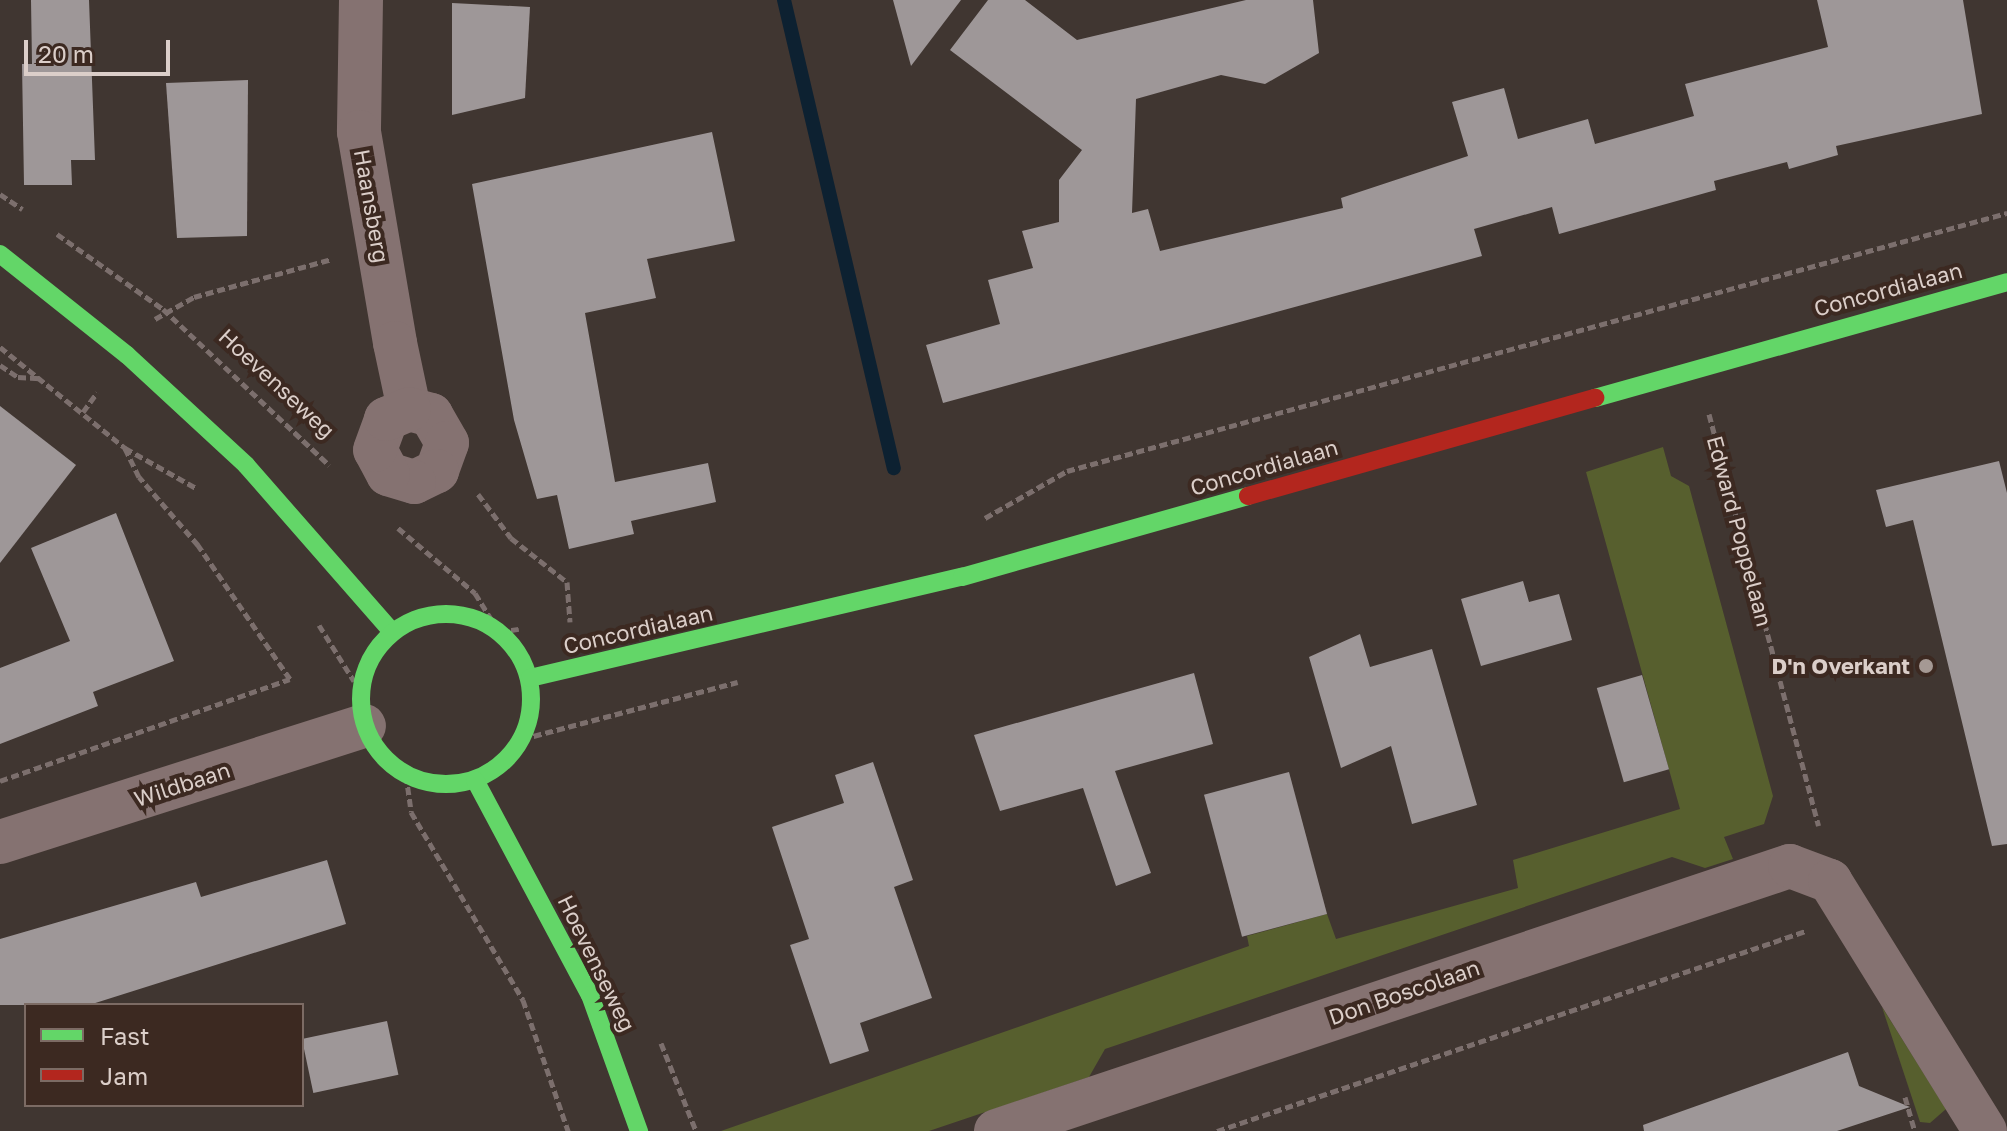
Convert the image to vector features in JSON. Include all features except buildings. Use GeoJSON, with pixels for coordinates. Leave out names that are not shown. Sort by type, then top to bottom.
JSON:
{"type":"FeatureCollection","features":[{"type":"Feature","properties":{"kind":"main road"},"geometry":{"type":"LineString","coordinates":[[0,254],[127,355],[246,465],[392,632]]}},
{"type":"Feature","properties":{"kind":"main road","name":"Concordialaan"},"geometry":{"type":"LineString","coordinates":[[530,678],[962,577],[1696,365],[2007,282]]}},
{"type":"Feature","properties":{"kind":"main road"},"geometry":{"type":"LineString","coordinates":[[446,613],[499,632],[530,678],[532,710],[522,739],[475,780],[440,785],[406,775],[381,755],[362,709],[370,658],[392,632],[446,613]]}},
{"type":"Feature","properties":{"kind":"main road","name":"Hoevenseweg"},"geometry":{"type":"LineString","coordinates":[[475,780],[590,995],[639,1131]]}},
{"type":"Feature","properties":{"kind":"street","name":"Haansberg"},"geometry":{"type":"LineString","coordinates":[[361,0],[359,132],[409,409]]}},
{"type":"Feature","properties":{"kind":"street"},"geometry":{"type":"LineString","coordinates":[[409,409],[440,424],[447,451],[424,480],[404,481],[382,467],[375,450],[379,428],[409,409]]}},
{"type":"Feature","properties":{"kind":"street","name":"Wildbaan"},"geometry":{"type":"LineString","coordinates":[[0,842],[362,709]]}},
{"type":"Feature","properties":{"kind":"street","name":"Don Boscolaan"},"geometry":{"type":"LineString","coordinates":[[1016,1128],[1766,869],[1814,870]]}},
{"type":"Feature","properties":{"kind":"street"},"geometry":{"type":"LineString","coordinates":[[1814,870],[1852,916],[1985,1131]]}},
{"type":"Feature","properties":{"kind":"path"},"geometry":{"type":"LineString","coordinates":[[0,194],[27,213]]}},
{"type":"Feature","properties":{"kind":"path","name":"Concordialaan"},"geometry":{"type":"LineString","coordinates":[[979,522],[1067,471],[1662,304],[1679,307],[2007,213]]}},
{"type":"Feature","properties":{"kind":"path","name":"Hoevenseweg"},"geometry":{"type":"LineString","coordinates":[[52,230],[163,309],[335,471]]}},
{"type":"Feature","properties":{"kind":"path"},"geometry":{"type":"LineString","coordinates":[[163,309],[379,246]]}},
{"type":"Feature","properties":{"kind":"path"},"geometry":{"type":"LineString","coordinates":[[0,347],[125,448],[211,498]]}},
{"type":"Feature","properties":{"kind":"path"},"geometry":{"type":"LineString","coordinates":[[0,365],[18,377],[42,378]]}},
{"type":"Feature","properties":{"kind":"path","name":"Edward Poppelaan"},"geometry":{"type":"LineString","coordinates":[[1696,365],[1821,834],[1814,870]]}},
{"type":"Feature","properties":{"kind":"path"},"geometry":{"type":"LineString","coordinates":[[0,781],[290,679],[198,545],[139,477],[125,448]]}},
{"type":"Feature","properties":{"kind":"path","name":"Concordialaan"},"geometry":{"type":"LineString","coordinates":[[447,451],[511,538],[567,582],[571,624],[586,621]]}},
{"type":"Feature","properties":{"kind":"path"},"geometry":{"type":"LineString","coordinates":[[389,520],[475,593],[499,632]]}},
{"type":"Feature","properties":{"kind":"path"},"geometry":{"type":"LineString","coordinates":[[313,615],[362,709]]}},
{"type":"Feature","properties":{"kind":"path"},"geometry":{"type":"LineString","coordinates":[[406,775],[411,812],[523,1000],[568,1131]]}},
{"type":"Feature","properties":{"kind":"path"},"geometry":{"type":"LineString","coordinates":[[1217,1131],[1852,916]]}},
{"type":"Feature","properties":{"kind":"green space"},"geometry":{"type":"Polygon","coordinates":[[[1663,447],[1671,476],[1689,486],[1773,796],[1764,824],[1724,837],[1733,859],[1705,868],[1672,857],[1105,1049],[1089,1077],[929,1131],[721,1131],[1249,946],[1247,936],[1327,914],[1336,939],[1518,888],[1513,860],[1680,809],[1586,472],[1663,447]]]}},
{"type":"Feature","properties":{"kind":"green space"},"geometry":{"type":"Polygon","coordinates":[[[1882,1007],[1946,1109],[1930,1123],[1920,1122],[1882,1007]]]}},
{"type":"Feature","properties":{"kind":"waterway"},"geometry":{"type":"LineString","coordinates":[[784,0],[894,468]]}},
{"type":"Feature","properties":{"kind":"traffic: fast"},"geometry":{"type":"LineString","coordinates":[[0,254],[127,355],[246,465],[392,632]]}},
{"type":"Feature","properties":{"kind":"traffic: fast"},"geometry":{"type":"LineString","coordinates":[[1595,398],[2007,282]]}},
{"type":"Feature","properties":{"kind":"traffic: fast"},"geometry":{"type":"LineString","coordinates":[[530,678],[962,577],[1248,496]]}},
{"type":"Feature","properties":{"kind":"traffic: fast"},"geometry":{"type":"LineString","coordinates":[[446,614],[479,620],[506,639],[525,666],[531,699],[525,732],[506,759],[479,778],[446,784],[413,778],[386,759],[367,732],[361,699],[367,666],[386,639],[413,620],[446,614]]}},
{"type":"Feature","properties":{"kind":"traffic: fast"},"geometry":{"type":"LineString","coordinates":[[475,780],[590,995],[639,1131]]}},
{"type":"Feature","properties":{"kind":"traffic: jam"},"geometry":{"type":"LineString","coordinates":[[1248,496],[1595,398]]}},
{"type":"Feature","properties":{"kind":"place","name":"D'n Overkant"},"geometry":{"type":"Point","coordinates":[1926,666]}}]}
